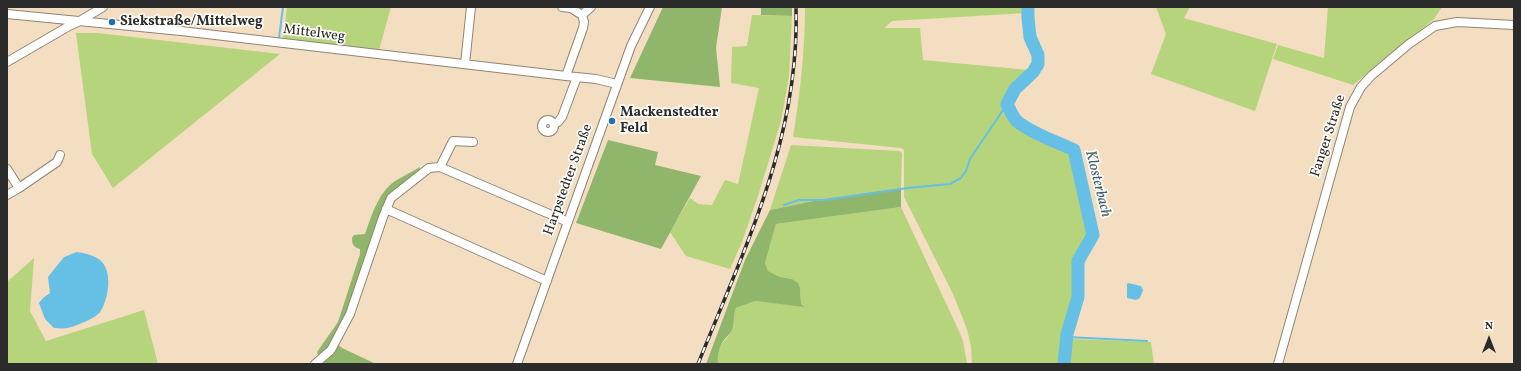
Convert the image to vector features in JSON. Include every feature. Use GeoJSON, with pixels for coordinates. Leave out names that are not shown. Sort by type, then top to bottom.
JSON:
{"type":"FeatureCollection","features":[{"type":"Feature","properties":{"kind":"street"},"geometry":{"type":"LineString","coordinates":[[7,62],[103,7]]}},
{"type":"Feature","properties":{"kind":"street"},"geometry":{"type":"LineString","coordinates":[[465,64],[471,7]]}},
{"type":"Feature","properties":{"kind":"street"},"geometry":{"type":"LineString","coordinates":[[562,7],[571,8],[582,15],[584,22],[566,76]]}},
{"type":"Feature","properties":{"kind":"street"},"geometry":{"type":"LineString","coordinates":[[582,15],[591,7]]}},
{"type":"Feature","properties":{"kind":"street","name":"Harpstedter Straße"},"geometry":{"type":"LineString","coordinates":[[517,364],[631,46],[650,7]]}},
{"type":"Feature","properties":{"kind":"street","name":"Mittelweg"},"geometry":{"type":"LineString","coordinates":[[7,14],[181,31],[602,80],[617,84]]}},
{"type":"Feature","properties":{"kind":"street","name":"Fanger Straße"},"geometry":{"type":"LineString","coordinates":[[1278,364],[1350,107],[1361,87],[1391,59],[1435,26],[1457,22],[1514,25]]}},
{"type":"Feature","properties":{"kind":"street"},"geometry":{"type":"LineString","coordinates":[[554,124],[562,118],[577,77]]}},
{"type":"Feature","properties":{"kind":"street"},"geometry":{"type":"LineString","coordinates":[[440,167],[453,140],[473,142]]}},
{"type":"Feature","properties":{"kind":"street"},"geometry":{"type":"LineString","coordinates":[[7,195],[57,162],[60,155]]}},
{"type":"Feature","properties":{"kind":"street"},"geometry":{"type":"LineString","coordinates":[[315,364],[331,350],[350,314],[391,198],[429,168],[440,167],[568,222]]}},
{"type":"Feature","properties":{"kind":"street"},"geometry":{"type":"LineString","coordinates":[[7,169],[19,188]]}},
{"type":"Feature","properties":{"kind":"street"},"geometry":{"type":"LineString","coordinates":[[386,209],[547,281]]}},
{"type":"Feature","properties":{"kind":"green space"},"geometry":{"type":"Polygon","coordinates":[[[287,7],[391,7],[379,50],[283,38],[287,7]]]}},
{"type":"Feature","properties":{"kind":"green space"},"geometry":{"type":"Polygon","coordinates":[[[663,7],[722,7],[716,48],[720,87],[630,78],[663,7]]]}},
{"type":"Feature","properties":{"kind":"green space"},"geometry":{"type":"Polygon","coordinates":[[[761,7],[792,7],[792,16],[761,15],[761,7]]]}},
{"type":"Feature","properties":{"kind":"green space"},"geometry":{"type":"Polygon","coordinates":[[[805,7],[1026,7],[1026,13],[892,21],[884,28],[920,28],[923,60],[1028,70],[1012,86],[1003,108],[1008,117],[1021,131],[1071,154],[1091,235],[1076,260],[1073,298],[1064,332],[1061,364],[972,364],[971,347],[967,329],[953,294],[904,197],[904,150],[901,148],[793,137],[802,72],[805,7]]]}},
{"type":"Feature","properties":{"kind":"green space"},"geometry":{"type":"Polygon","coordinates":[[[1156,7],[1190,7],[1184,18],[1277,44],[1255,111],[1151,74],[1166,34],[1156,7]]]}},
{"type":"Feature","properties":{"kind":"green space"},"geometry":{"type":"Polygon","coordinates":[[[1328,7],[1442,7],[1434,19],[1353,85],[1273,59],[1278,45],[1324,58],[1328,7]]]}},
{"type":"Feature","properties":{"kind":"green space"},"geometry":{"type":"Polygon","coordinates":[[[752,15],[792,16],[789,76],[781,121],[759,193],[742,242],[730,269],[686,256],[670,232],[690,198],[698,204],[712,205],[725,180],[738,184],[759,88],[731,83],[732,47],[747,46],[752,15]]]}},
{"type":"Feature","properties":{"kind":"green space"},"geometry":{"type":"Polygon","coordinates":[[[76,33],[98,33],[280,54],[113,188],[92,154],[76,33]]]}},
{"type":"Feature","properties":{"kind":"green space"},"geometry":{"type":"Polygon","coordinates":[[[608,140],[658,152],[655,165],[701,176],[661,249],[576,223],[608,140]]]}},
{"type":"Feature","properties":{"kind":"green space"},"geometry":{"type":"Polygon","coordinates":[[[791,145],[899,151],[902,153],[901,188],[823,199],[770,210],[791,145]]]}},
{"type":"Feature","properties":{"kind":"green space"},"geometry":{"type":"Polygon","coordinates":[[[420,167],[419,173],[390,196],[359,284],[335,342],[342,348],[376,364],[321,364],[317,352],[338,322],[360,254],[360,249],[353,245],[352,238],[354,235],[365,234],[376,205],[389,186],[420,167]]]}},
{"type":"Feature","properties":{"kind":"green space"},"geometry":{"type":"Polygon","coordinates":[[[901,188],[901,207],[776,224],[765,263],[768,271],[780,277],[792,279],[798,283],[800,288],[801,304],[805,307],[755,301],[736,308],[732,330],[722,342],[718,354],[718,364],[706,364],[745,260],[770,210],[823,199],[901,188]]]}},
{"type":"Feature","properties":{"kind":"green space"},"geometry":{"type":"Polygon","coordinates":[[[901,207],[959,331],[963,341],[967,364],[718,364],[718,351],[731,332],[736,308],[755,301],[804,306],[801,304],[800,288],[792,279],[780,277],[768,271],[765,263],[776,224],[901,207]]]}},
{"type":"Feature","properties":{"kind":"green space"},"geometry":{"type":"Polygon","coordinates":[[[34,258],[30,311],[46,341],[144,310],[158,364],[7,364],[7,282],[34,258]]]}},
{"type":"Feature","properties":{"kind":"green space"},"geometry":{"type":"Polygon","coordinates":[[[1072,339],[1151,342],[1154,364],[1067,364],[1072,339]]]}},
{"type":"Feature","properties":{"kind":"water"},"geometry":{"type":"Polygon","coordinates":[[[77,252],[95,257],[104,265],[108,278],[106,300],[100,312],[90,319],[70,327],[54,328],[45,319],[39,303],[50,293],[48,277],[64,257],[77,252]]]}},
{"type":"Feature","properties":{"kind":"water"},"geometry":{"type":"Polygon","coordinates":[[[1128,283],[1141,286],[1143,290],[1140,298],[1136,300],[1127,298],[1128,283]]]}},
{"type":"Feature","properties":{"kind":"waterway"},"geometry":{"type":"LineString","coordinates":[[279,38],[283,7]]}},
{"type":"Feature","properties":{"kind":"waterway","name":"Klosterbach"},"geometry":{"type":"LineString","coordinates":[[1028,7],[1030,37],[1038,55],[1038,64],[1033,72],[1015,89],[1007,104],[1018,122],[1038,134],[1074,150],[1093,235],[1078,261],[1078,297],[1067,334],[1064,364]]}},
{"type":"Feature","properties":{"kind":"waterway"},"geometry":{"type":"LineString","coordinates":[[784,205],[799,200],[824,200],[908,188],[950,184],[961,178],[966,171],[970,159],[1007,104]]}},
{"type":"Feature","properties":{"kind":"waterway"},"geometry":{"type":"LineString","coordinates":[[1067,337],[1147,341]]}},
{"type":"Feature","properties":{"kind":"railway"},"geometry":{"type":"LineString","coordinates":[[698,364],[751,234],[779,146],[789,101],[795,55],[796,7]]}},
{"type":"Feature","properties":{"kind":"place","name":"Siekstraße/Mittelweg"},"geometry":{"type":"Point","coordinates":[112,22]}},
{"type":"Feature","properties":{"kind":"place","name":"Mackenstedter Feld"},"geometry":{"type":"Point","coordinates":[612,121]}}]}
